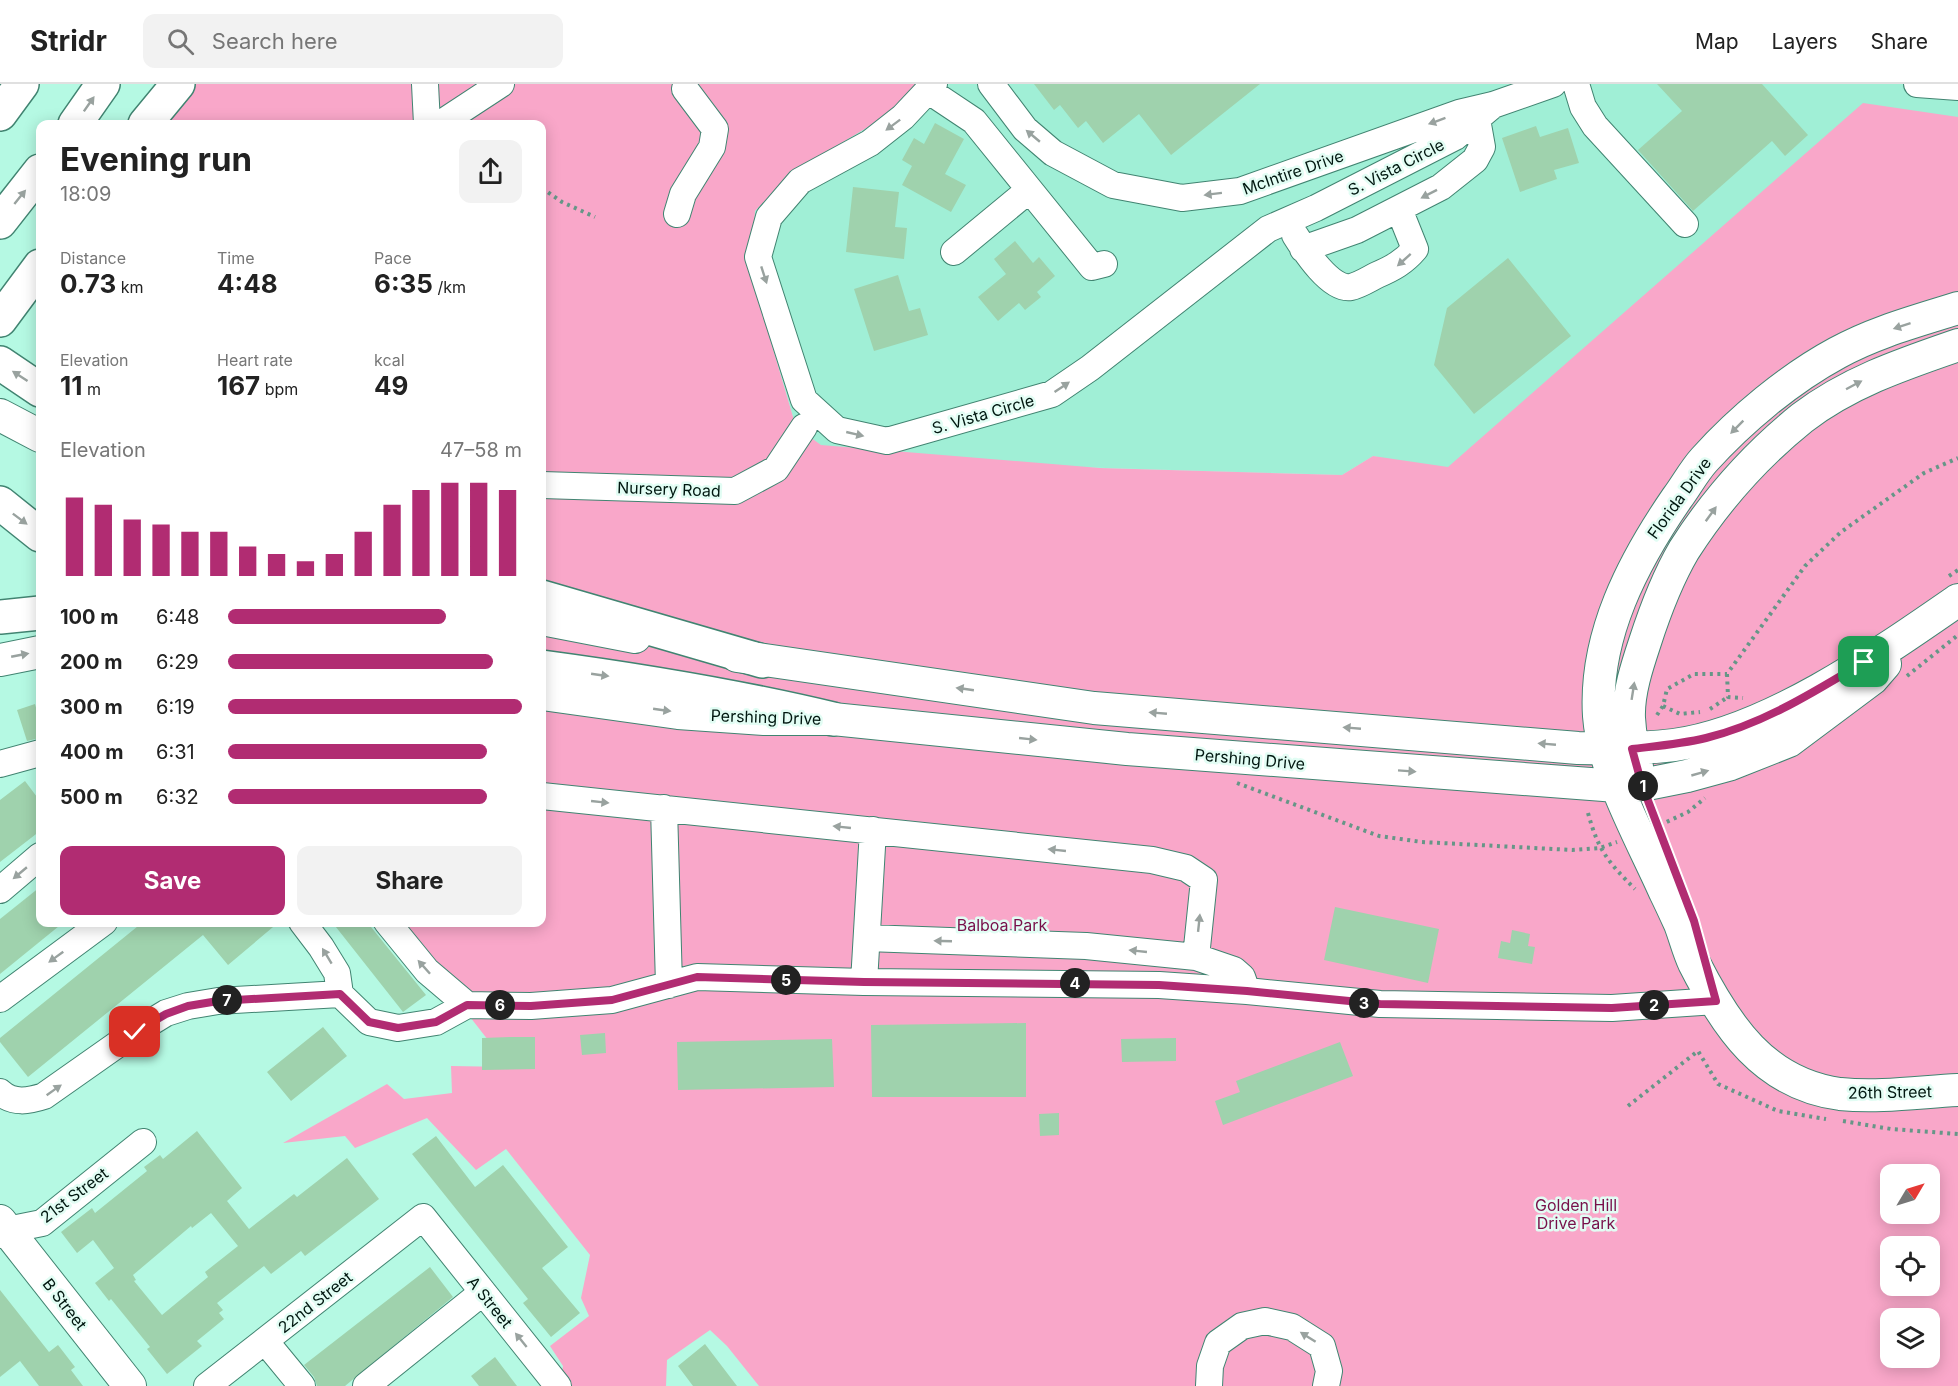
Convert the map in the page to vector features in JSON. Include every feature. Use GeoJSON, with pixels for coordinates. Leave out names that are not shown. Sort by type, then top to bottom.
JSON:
{"type":"FeatureCollection","features":[{"type":"Feature","properties":{"kind":"highway"},"geometry":{"type":"LineString","coordinates":[[0,114],[22,84]]}},
{"type":"Feature","properties":{"kind":"highway"},"geometry":{"type":"LineString","coordinates":[[78,120],[103,84]]}},
{"type":"Feature","properties":{"kind":"highway"},"geometry":{"type":"LineString","coordinates":[[148,120],[178,84]]}},
{"type":"Feature","properties":{"kind":"highway"},"geometry":{"type":"LineString","coordinates":[[165,120],[178,84]]}},
{"type":"Feature","properties":{"kind":"highway"},"geometry":{"type":"LineString","coordinates":[[0,222],[36,176]]}},
{"type":"Feature","properties":{"kind":"highway"},"geometry":{"type":"LineString","coordinates":[[0,320],[36,272]]}},
{"type":"Feature","properties":{"kind":"highway"},"geometry":{"type":"LineString","coordinates":[[0,363],[36,387]]}},
{"type":"Feature","properties":{"kind":"highway"},"geometry":{"type":"LineString","coordinates":[[0,503],[36,532]]}},
{"type":"Feature","properties":{"kind":"highway"},"geometry":{"type":"LineString","coordinates":[[546,598],[762,661]]}},
{"type":"Feature","properties":{"kind":"highway"},"geometry":{"type":"LineString","coordinates":[[0,617],[36,613]]}},
{"type":"Feature","properties":{"kind":"highway"},"geometry":{"type":"LineString","coordinates":[[546,668],[606,675],[747,700],[833,719]]}},
{"type":"Feature","properties":{"kind":"main road","name":"Florida Drive"},"geometry":{"type":"LineString","coordinates":[[1630,785],[1619,749],[1599,718],[1602,664],[1614,616],[1629,577],[1650,536],[1702,462],[1743,421],[1784,388],[1836,353],[1882,333],[1958,308]]}},
{"type":"Feature","properties":{"kind":"main road","name":"Florida Drive"},"geometry":{"type":"LineString","coordinates":[[1619,749],[1629,716],[1633,684],[1658,604],[1684,551],[1736,479],[1803,417],[1854,384],[1896,366],[1958,345]]}},
{"type":"Feature","properties":{"kind":"main road"},"geometry":{"type":"LineString","coordinates":[[0,415],[36,434]]}},
{"type":"Feature","properties":{"kind":"main road","name":"Pershing Drive"},"geometry":{"type":"LineString","coordinates":[[546,695],[678,713],[764,719],[833,719],[1127,749],[1630,785],[1688,776],[1731,764],[1789,741],[1872,680],[1911,632],[1953,588]]}},
{"type":"Feature","properties":{"kind":"main road","name":"Pershing Drive"},"geometry":{"type":"LineString","coordinates":[[546,620],[762,661],[1095,708],[1619,749],[1674,745],[1707,738],[1740,727],[1816,691],[1911,632]]}},
{"type":"Feature","properties":{"kind":"main road"},"geometry":{"type":"LineString","coordinates":[[0,660],[36,652]]}},
{"type":"Feature","properties":{"kind":"main road","name":"26th Street"},"geometry":{"type":"LineString","coordinates":[[1630,785],[1694,921],[1716,1001],[1727,1023],[1750,1049],[1778,1072],[1809,1087],[1841,1094],[1872,1095],[1958,1090]]}},
{"type":"Feature","properties":{"kind":"main road","name":"B Street"},"geometry":{"type":"LineString","coordinates":[[2,1229],[130,1386]]}},
{"type":"Feature","properties":{"kind":"street"},"geometry":{"type":"LineString","coordinates":[[425,84],[427,120]]}},
{"type":"Feature","properties":{"kind":"street"},"geometry":{"type":"LineString","coordinates":[[446,120],[501,84]]}},
{"type":"Feature","properties":{"kind":"street","name":"McIntire Drive"},"geometry":{"type":"LineString","coordinates":[[991,84],[1025,129],[1053,153],[1113,185],[1182,198],[1240,191],[1459,113],[1485,112],[1553,84]]}},
{"type":"Feature","properties":{"kind":"street"},"geometry":{"type":"LineString","coordinates":[[1576,84],[1583,107],[1595,126],[1684,224]]}},
{"type":"Feature","properties":{"kind":"street"},"geometry":{"type":"LineString","coordinates":[[1923,84],[1958,87]]}},
{"type":"Feature","properties":{"kind":"street"},"geometry":{"type":"LineString","coordinates":[[932,87],[974,120],[1092,267],[1104,264]]}},
{"type":"Feature","properties":{"kind":"street","name":"S. Vista Circle"},"geometry":{"type":"LineString","coordinates":[[932,87],[903,117],[870,143],[800,182],[769,217],[758,257],[804,400],[837,430],[887,441],[1052,394],[1090,368],[1268,229],[1455,137],[1485,112]]}},
{"type":"Feature","properties":{"kind":"street"},"geometry":{"type":"LineString","coordinates":[[677,214],[683,194],[712,147],[715,129],[685,89]]}},
{"type":"Feature","properties":{"kind":"street"},"geometry":{"type":"LineString","coordinates":[[1304,249],[1357,230],[1441,187],[1475,160],[1482,147],[1485,112]]}},
{"type":"Feature","properties":{"kind":"street"},"geometry":{"type":"LineString","coordinates":[[954,252],[1029,190]]}},
{"type":"Feature","properties":{"kind":"street"},"geometry":{"type":"LineString","coordinates":[[1287,220],[1304,249],[1328,277],[1340,286],[1351,287],[1396,267],[1415,249],[1399,209]]}},
{"type":"Feature","properties":{"kind":"street","name":"Nursery Road"},"geometry":{"type":"LineString","coordinates":[[546,485],[735,490],[776,468],[804,427]]}},
{"type":"Feature","properties":{"kind":"street"},"geometry":{"type":"LineString","coordinates":[[0,764],[36,754]]}},
{"type":"Feature","properties":{"kind":"street"},"geometry":{"type":"LineString","coordinates":[[546,796],[1161,861],[1186,868],[1204,880],[1196,957]]}},
{"type":"Feature","properties":{"kind":"street"},"geometry":{"type":"LineString","coordinates":[[664,808],[669,985]]}},
{"type":"Feature","properties":{"kind":"street"},"geometry":{"type":"LineString","coordinates":[[864,982],[873,830]]}},
{"type":"Feature","properties":{"kind":"street"},"geometry":{"type":"LineString","coordinates":[[0,890],[36,859]]}},
{"type":"Feature","properties":{"kind":"street"},"geometry":{"type":"LineString","coordinates":[[0,999],[97,927]]}},
{"type":"Feature","properties":{"kind":"street"},"geometry":{"type":"LineString","coordinates":[[306,927],[337,973],[340,994],[369,1022],[398,1028],[436,1022],[467,1005],[531,1006],[612,1000],[697,977],[864,982],[1159,985],[1380,1004],[1612,1008],[1716,1001]]}},
{"type":"Feature","properties":{"kind":"street"},"geometry":{"type":"LineString","coordinates":[[391,927],[427,971],[467,1005]]}},
{"type":"Feature","properties":{"kind":"street"},"geometry":{"type":"LineString","coordinates":[[867,938],[1086,946],[1196,957],[1234,970],[1242,977],[1247,991]]}},
{"type":"Feature","properties":{"kind":"street"},"geometry":{"type":"LineString","coordinates":[[0,1092],[6,1097],[17,1100],[30,1100],[44,1096],[135,1032],[166,1014],[188,1006],[218,1001],[340,994]]}},
{"type":"Feature","properties":{"kind":"street","name":"21st Street"},"geometry":{"type":"LineString","coordinates":[[2,1229],[42,1223],[143,1142]]}},
{"type":"Feature","properties":{"kind":"street","name":"A Street"},"geometry":{"type":"LineString","coordinates":[[423,1217],[558,1386]]}},
{"type":"Feature","properties":{"kind":"street","name":"22nd Street"},"geometry":{"type":"LineString","coordinates":[[207,1386],[423,1217]]}},
{"type":"Feature","properties":{"kind":"street"},"geometry":{"type":"LineString","coordinates":[[366,1386],[483,1292]]}},
{"type":"Feature","properties":{"kind":"street"},"geometry":{"type":"LineString","coordinates":[[1209,1386],[1209,1366],[1218,1343],[1242,1326],[1265,1322],[1292,1327],[1322,1346],[1329,1371],[1326,1386]]}},
{"type":"Feature","properties":{"kind":"street"},"geometry":{"type":"LineString","coordinates":[[265,1341],[302,1386]]}},
{"type":"Feature","properties":{"kind":"path"},"geometry":{"type":"LineString","coordinates":[[546,191],[562,202],[596,217]]}},
{"type":"Feature","properties":{"kind":"path"},"geometry":{"type":"LineString","coordinates":[[1728,697],[1726,674],[1805,566],[1841,532],[1924,473],[1958,458]]}},
{"type":"Feature","properties":{"kind":"path"},"geometry":{"type":"LineString","coordinates":[[1953,588],[1958,570]]}},
{"type":"Feature","properties":{"kind":"path"},"geometry":{"type":"LineString","coordinates":[[1657,715],[1664,706],[1667,689],[1694,674],[1726,674]]}},
{"type":"Feature","properties":{"kind":"path"},"geometry":{"type":"LineString","coordinates":[[1664,706],[1680,714],[1707,711],[1728,697],[1749,699]]}},
{"type":"Feature","properties":{"kind":"path"},"geometry":{"type":"LineString","coordinates":[[1279,799],[1341,824],[1379,836],[1422,842],[1572,850],[1611,845]]}},
{"type":"Feature","properties":{"kind":"path"},"geometry":{"type":"LineString","coordinates":[[1588,813],[1600,848],[1609,862],[1641,897]]}},
{"type":"Feature","properties":{"kind":"shaded area"},"geometry":{"type":"Polygon","coordinates":[[[918,84],[1958,84],[1958,188],[1447,471],[1373,456],[1342,475],[841,460],[796,427],[751,274],[755,211],[793,172],[918,84]]]}},
{"type":"Feature","properties":{"kind":"green space","name":"Balboa Park"},"geometry":{"type":"Polygon","coordinates":[[[181,84],[918,84],[893,112],[793,172],[755,211],[751,274],[796,427],[821,445],[1100,468],[1342,475],[1373,456],[1448,467],[1863,103],[1958,117],[1958,1386],[759,1386],[727,1346],[710,1330],[667,1360],[666,1386],[560,1386],[563,1366],[550,1346],[589,1316],[581,1298],[590,1255],[506,1149],[476,1170],[427,1118],[355,1148],[345,1136],[283,1143],[387,1084],[404,1099],[452,1093],[451,1066],[509,1067],[400,927],[546,927],[546,120],[163,120],[181,84]]]}},
{"type":"Feature","properties":{"kind":"building"},"geometry":{"type":"Polygon","coordinates":[[[1034,84],[1260,84],[1171,155],[1139,114],[1103,143],[1086,121],[1078,128],[1060,105],[1054,110],[1034,84]]]}},
{"type":"Feature","properties":{"kind":"building"},"geometry":{"type":"Polygon","coordinates":[[[1657,84],[1762,84],[1808,135],[1785,156],[1772,141],[1693,211],[1638,150],[1682,111],[1657,84]]]}},
{"type":"Feature","properties":{"kind":"building"},"geometry":{"type":"Polygon","coordinates":[[[935,123],[964,139],[945,174],[966,185],[951,212],[902,185],[912,166],[902,160],[914,138],[924,144],[935,123]]]}},
{"type":"Feature","properties":{"kind":"building"},"geometry":{"type":"Polygon","coordinates":[[[1536,126],[1540,137],[1568,128],[1579,163],[1554,170],[1557,179],[1520,192],[1502,138],[1536,126]]]}},
{"type":"Feature","properties":{"kind":"building"},"geometry":{"type":"Polygon","coordinates":[[[853,187],[899,192],[895,227],[907,228],[904,259],[846,252],[853,187]]]}},
{"type":"Feature","properties":{"kind":"building"},"geometry":{"type":"Polygon","coordinates":[[[1015,241],[1033,263],[1039,257],[1055,276],[1037,292],[1041,297],[1025,310],[1019,303],[998,321],[978,297],[1006,274],[994,259],[1015,241]]]}},
{"type":"Feature","properties":{"kind":"building"},"geometry":{"type":"Polygon","coordinates":[[[1508,258],[1571,336],[1474,414],[1434,365],[1447,308],[1508,258]]]}},
{"type":"Feature","properties":{"kind":"building"},"geometry":{"type":"Polygon","coordinates":[[[898,275],[909,311],[920,308],[928,335],[874,351],[854,289],[898,275]]]}},
{"type":"Feature","properties":{"kind":"building"},"geometry":{"type":"Polygon","coordinates":[[[35,704],[36,739],[27,741],[17,710],[35,704]]]}},
{"type":"Feature","properties":{"kind":"building"},"geometry":{"type":"Polygon","coordinates":[[[25,781],[36,796],[36,834],[0,862],[0,800],[25,781]]]}},
{"type":"Feature","properties":{"kind":"building"},"geometry":{"type":"Polygon","coordinates":[[[36,890],[36,927],[58,927],[0,974],[0,919],[36,890]]]}},
{"type":"Feature","properties":{"kind":"building"},"geometry":{"type":"Polygon","coordinates":[[[1335,907],[1439,929],[1428,983],[1324,960],[1335,907]]]}},
{"type":"Feature","properties":{"kind":"building"},"geometry":{"type":"Polygon","coordinates":[[[137,927],[273,927],[228,965],[203,935],[28,1077],[0,1042],[0,1038],[137,927]]]}},
{"type":"Feature","properties":{"kind":"building"},"geometry":{"type":"Polygon","coordinates":[[[336,927],[371,927],[426,995],[403,1012],[336,927]]]}},
{"type":"Feature","properties":{"kind":"building"},"geometry":{"type":"Polygon","coordinates":[[[1512,930],[1530,934],[1528,946],[1535,947],[1532,964],[1498,958],[1501,941],[1510,943],[1512,930]]]}},
{"type":"Feature","properties":{"kind":"building"},"geometry":{"type":"Polygon","coordinates":[[[1026,1023],[1026,1097],[872,1097],[871,1025],[1026,1023]]]}},
{"type":"Feature","properties":{"kind":"building"},"geometry":{"type":"Polygon","coordinates":[[[323,1027],[347,1056],[291,1101],[267,1072],[323,1027]]]}},
{"type":"Feature","properties":{"kind":"building"},"geometry":{"type":"Polygon","coordinates":[[[605,1033],[606,1053],[582,1055],[580,1035],[605,1033]]]}},
{"type":"Feature","properties":{"kind":"building"},"geometry":{"type":"Polygon","coordinates":[[[535,1037],[535,1069],[482,1070],[482,1038],[535,1037]]]}},
{"type":"Feature","properties":{"kind":"building"},"geometry":{"type":"Polygon","coordinates":[[[1176,1038],[1176,1061],[1122,1062],[1121,1039],[1176,1038]]]}},
{"type":"Feature","properties":{"kind":"building"},"geometry":{"type":"Polygon","coordinates":[[[832,1039],[834,1087],[678,1090],[677,1042],[832,1039]]]}},
{"type":"Feature","properties":{"kind":"building"},"geometry":{"type":"Polygon","coordinates":[[[1340,1042],[1353,1076],[1223,1125],[1215,1101],[1240,1092],[1236,1081],[1340,1042]]]}},
{"type":"Feature","properties":{"kind":"building"},"geometry":{"type":"Polygon","coordinates":[[[1059,1113],[1059,1135],[1040,1136],[1039,1114],[1059,1113]]]}},
{"type":"Feature","properties":{"kind":"building"},"geometry":{"type":"Polygon","coordinates":[[[197,1131],[242,1188],[227,1201],[249,1229],[294,1194],[297,1197],[347,1158],[379,1199],[305,1256],[301,1251],[271,1274],[264,1266],[217,1303],[223,1310],[219,1313],[224,1319],[197,1341],[202,1346],[167,1374],[147,1349],[150,1347],[95,1283],[114,1268],[93,1240],[77,1253],[61,1232],[92,1208],[95,1213],[147,1171],[144,1167],[160,1155],[163,1159],[197,1131]],[[211,1213],[192,1228],[191,1226],[133,1275],[136,1280],[134,1281],[162,1315],[208,1277],[205,1272],[238,1246],[211,1213]]]}},
{"type":"Feature","properties":{"kind":"building"},"geometry":{"type":"Polygon","coordinates":[[[436,1136],[475,1187],[503,1165],[568,1247],[542,1268],[580,1313],[551,1337],[523,1303],[528,1299],[412,1154],[436,1136]]]}},
{"type":"Feature","properties":{"kind":"building"},"geometry":{"type":"Polygon","coordinates":[[[430,1267],[453,1297],[345,1386],[317,1386],[314,1377],[304,1365],[430,1267]]]}},
{"type":"Feature","properties":{"kind":"building"},"geometry":{"type":"Polygon","coordinates":[[[0,1290],[49,1352],[58,1345],[75,1367],[71,1370],[83,1386],[39,1386],[20,1361],[0,1377],[0,1290]]]}},
{"type":"Feature","properties":{"kind":"building"},"geometry":{"type":"Polygon","coordinates":[[[705,1344],[737,1386],[693,1386],[678,1366],[705,1344]]]}},
{"type":"Feature","properties":{"kind":"building"},"geometry":{"type":"Polygon","coordinates":[[[495,1357],[517,1386],[479,1386],[471,1376],[495,1357]]]}},
{"type":"Feature","properties":{"kind":"route"},"geometry":{"type":"LineString","coordinates":[[135,1032],[166,1014],[188,1006],[218,1001],[340,994],[369,1022],[398,1028],[436,1022],[467,1005],[531,1006],[612,1000],[697,977],[864,982],[1159,985],[1380,1004],[1612,1008],[1716,1001],[1694,921],[1642,785],[1632,749],[1674,745],[1707,738],[1740,727],[1816,691],[1864,662]]}},
{"type":"Feature","properties":{"kind":"park label","name":"Golden Hill Drive Park"},"geometry":{"type":"Point","coordinates":[1576,1214]}}]}
